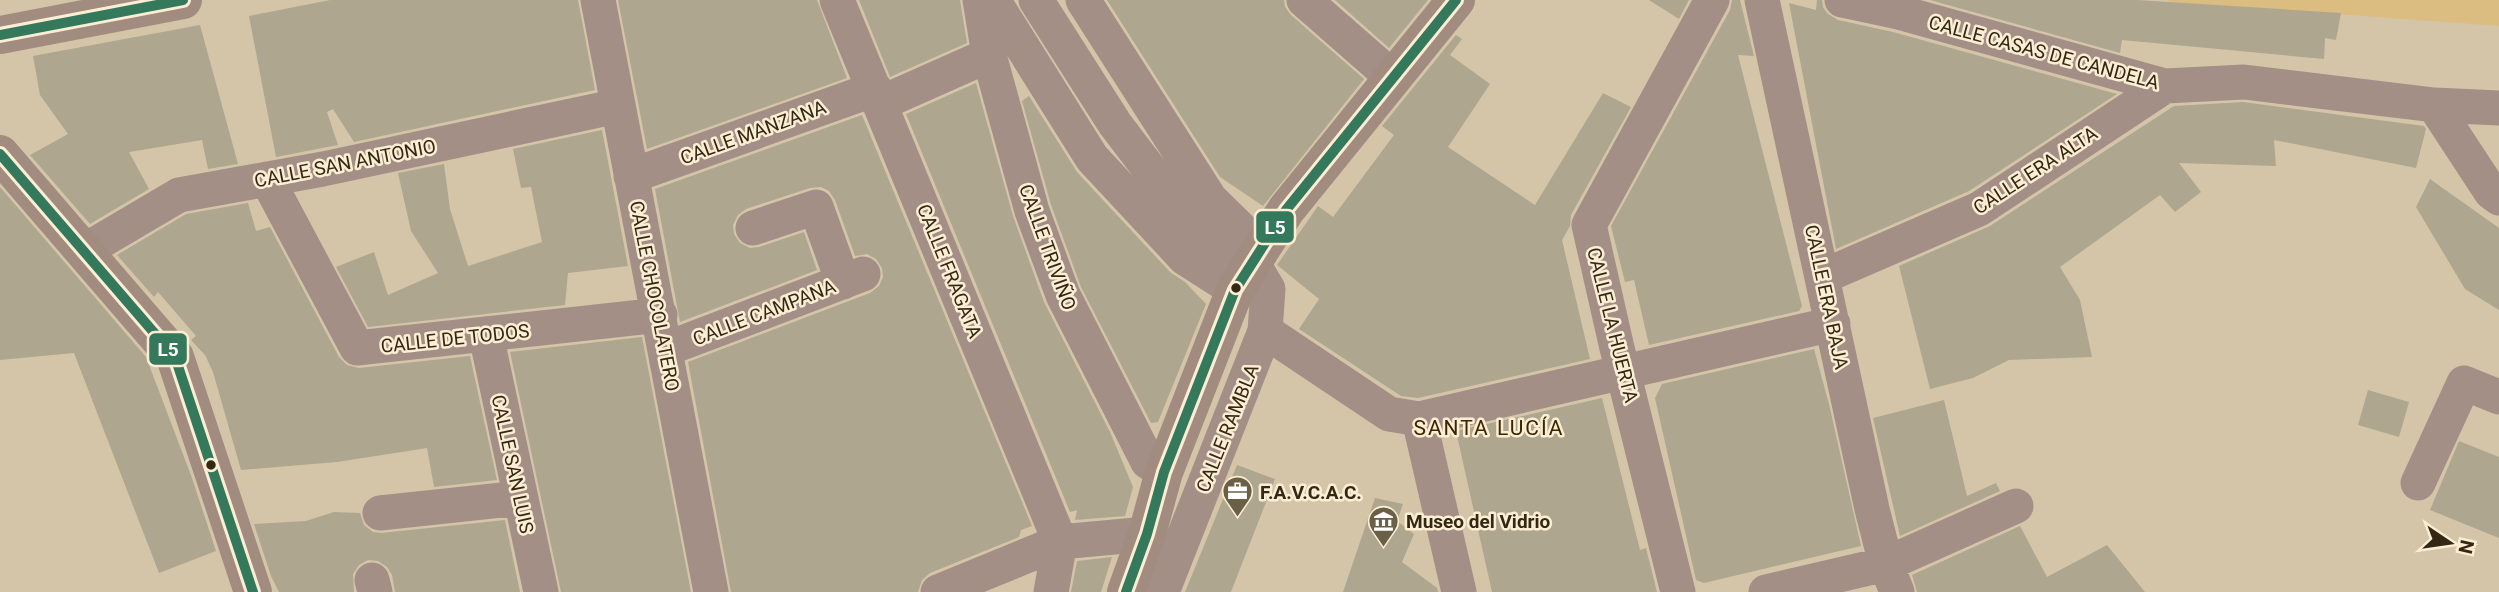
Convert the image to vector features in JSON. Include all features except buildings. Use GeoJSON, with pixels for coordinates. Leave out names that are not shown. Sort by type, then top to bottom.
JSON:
{"type":"FeatureCollection","features":[{"type":"Feature","properties":{"kind":"street"},"geometry":{"type":"LineString","coordinates":[[0,35],[91,8],[183,0]]}},
{"type":"Feature","properties":{"kind":"street","name":"CALLE CHOCOLATERO"},"geometry":{"type":"LineString","coordinates":[[597,0],[712,592]]}},
{"type":"Feature","properties":{"kind":"street","name":"CALLE FRAGATA"},"geometry":{"type":"LineString","coordinates":[[837,0],[1060,542]]}},
{"type":"Feature","properties":{"kind":"street","name":"CALLE TRIVIÑO"},"geometry":{"type":"LineString","coordinates":[[980,0],[989,55],[1032,211],[1063,295],[1148,462],[1164,472]]}},
{"type":"Feature","properties":{"kind":"street"},"geometry":{"type":"LineString","coordinates":[[993,0],[1092,158],[1185,258],[1248,268]]}},
{"type":"Feature","properties":{"kind":"street"},"geometry":{"type":"LineString","coordinates":[[1036,0],[1115,124],[1195,229],[1248,268]]}},
{"type":"Feature","properties":{"kind":"street"},"geometry":{"type":"LineString","coordinates":[[1083,0],[1210,199],[1248,268]]}},
{"type":"Feature","properties":{"kind":"street"},"geometry":{"type":"LineString","coordinates":[[1304,0],[1392,77]]}},
{"type":"Feature","properties":{"kind":"street"},"geometry":{"type":"LineString","coordinates":[[1126,592],[1147,534],[1164,472],[1248,268],[1286,210],[1456,0]]}},
{"type":"Feature","properties":{"kind":"street","name":"CALLE LA HUERTA"},"geometry":{"type":"LineString","coordinates":[[1678,592],[1589,225],[1712,0]]}},
{"type":"Feature","properties":{"kind":"street","name":"CALLE ERA BAJA"},"geometry":{"type":"LineString","coordinates":[[1762,0],[1891,578]]}},
{"type":"Feature","properties":{"kind":"street","name":"CALLE CASAS DE CANDELA"},"geometry":{"type":"LineString","coordinates":[[1842,0],[1888,5],[2165,86],[2244,82],[2434,105],[2499,108]]}},
{"type":"Feature","properties":{"kind":"street","name":"CALLE MANZANA"},"geometry":{"type":"LineString","coordinates":[[631,176],[878,96],[989,55]]}},
{"type":"Feature","properties":{"kind":"street","name":"CALLE ERA ALTA"},"geometry":{"type":"LineString","coordinates":[[1822,277],[1979,209],[2165,86]]}},
{"type":"Feature","properties":{"kind":"street"},"geometry":{"type":"LineString","coordinates":[[2434,105],[2496,189]]}},
{"type":"Feature","properties":{"kind":"street","name":"CALLE SAN ANTONIO"},"geometry":{"type":"LineString","coordinates":[[84,251],[178,195],[323,169],[618,106]]}},
{"type":"Feature","properties":{"kind":"street"},"geometry":{"type":"LineString","coordinates":[[0,154],[175,357],[253,592]]}},
{"type":"Feature","properties":{"kind":"street","name":"CALLE DE TODOS"},"geometry":{"type":"LineString","coordinates":[[267,179],[357,348],[660,315]]}},
{"type":"Feature","properties":{"kind":"street","name":"CALLE CAMPANA"},"geometry":{"type":"LineString","coordinates":[[666,349],[853,278],[816,206],[753,228]]}},
{"type":"Feature","properties":{"kind":"street","name":"CALLE RAMBLA"},"geometry":{"type":"LineString","coordinates":[[1162,592],[1265,331],[1268,289],[1259,274],[1248,268]]}},
{"type":"Feature","properties":{"kind":"street"},"geometry":{"type":"LineString","coordinates":[[1265,331],[1390,414],[1419,419],[1833,324]]}},
{"type":"Feature","properties":{"kind":"street","name":"CALLE SAN LUIS"},"geometry":{"type":"LineString","coordinates":[[486,335],[541,592]]}},
{"type":"Feature","properties":{"kind":"street"},"geometry":{"type":"LineString","coordinates":[[2418,483],[2464,383],[2499,397]]}},
{"type":"Feature","properties":{"kind":"street"},"geometry":{"type":"LineString","coordinates":[[1419,419],[1459,592]]}},
{"type":"Feature","properties":{"kind":"street"},"geometry":{"type":"LineString","coordinates":[[380,513],[520,498]]}},
{"type":"Feature","properties":{"kind":"street"},"geometry":{"type":"LineString","coordinates":[[1766,592],[1891,578],[2016,506]]}},
{"type":"Feature","properties":{"kind":"street"},"geometry":{"type":"LineString","coordinates":[[938,592],[1060,542],[1147,534]]}},
{"type":"Feature","properties":{"kind":"street"},"geometry":{"type":"LineString","coordinates":[[1051,592],[1060,542]]}},
{"type":"Feature","properties":{"kind":"shaded area"},"geometry":{"type":"Polygon","coordinates":[[[2168,0],[2499,0],[2499,26],[2169,2],[2168,0]]]}},
{"type":"Feature","properties":{"kind":"transit line","name":"L5"},"geometry":{"type":"LineString","coordinates":[[0,35],[183,0]]}},
{"type":"Feature","properties":{"kind":"transit line","name":"L5"},"geometry":{"type":"LineString","coordinates":[[1126,592],[1147,534],[1164,472],[1235,290],[1286,210],[1456,0]]}},
{"type":"Feature","properties":{"kind":"transit line","name":"L5"},"geometry":{"type":"LineString","coordinates":[[0,154],[175,357],[253,592]]}},
{"type":"Feature","properties":{"kind":"place","name":"F.A.V.C.A.C."},"geometry":{"type":"Point","coordinates":[1237,519]}},
{"type":"Feature","properties":{"kind":"place","name":"Museo del Vidrio"},"geometry":{"type":"Point","coordinates":[1383,548]}},
{"type":"Feature","properties":{"kind":"district","name":"SANTA LUCÍA"},"geometry":{"type":"Point","coordinates":[1489,428]}}]}
